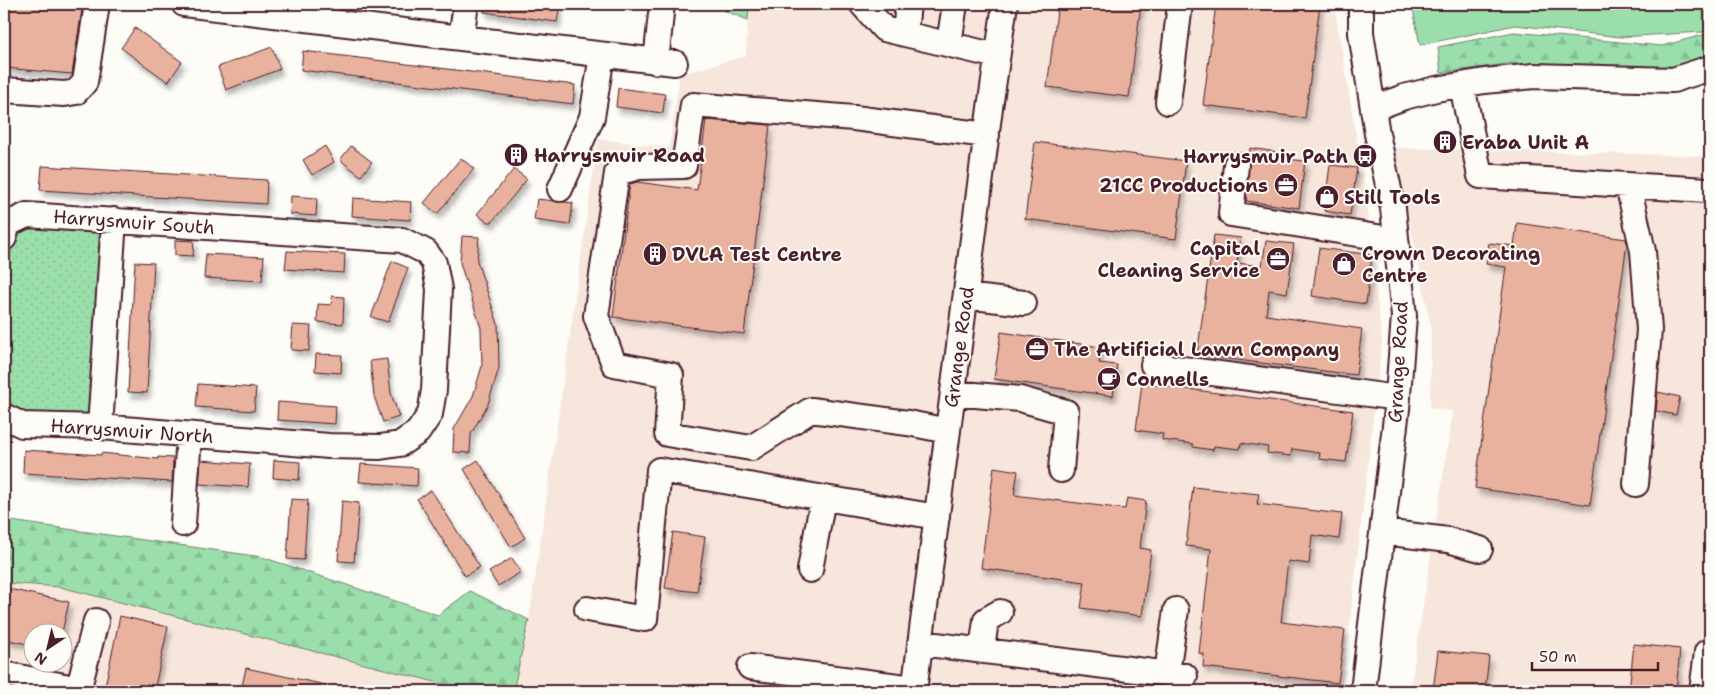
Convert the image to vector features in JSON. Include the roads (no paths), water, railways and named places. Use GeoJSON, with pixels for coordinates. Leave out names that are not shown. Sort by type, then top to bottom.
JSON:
{"type":"FeatureCollection","features":[{"type":"Feature","properties":{"kind":"street"},"geometry":{"type":"LineString","coordinates":[[4,90],[64,94],[76,92],[85,82],[98,4]]}},
{"type":"Feature","properties":{"kind":"street"},"geometry":{"type":"LineString","coordinates":[[184,4],[270,9],[461,38],[666,62],[662,4]]}},
{"type":"Feature","properties":{"kind":"street"},"geometry":{"type":"LineString","coordinates":[[461,38],[466,4]]}},
{"type":"Feature","properties":{"kind":"street"},"geometry":{"type":"LineString","coordinates":[[862,4],[884,29],[997,56]]}},
{"type":"Feature","properties":{"kind":"street"},"geometry":{"type":"LineString","coordinates":[[905,34],[908,4]]}},
{"type":"Feature","properties":{"kind":"street","name":"Grange Road"},"geometry":{"type":"LineString","coordinates":[[914,689],[1005,4]]}},
{"type":"Feature","properties":{"kind":"street"},"geometry":{"type":"LineString","coordinates":[[1168,102],[1180,4]]}},
{"type":"Feature","properties":{"kind":"street","name":"Grange Road"},"geometry":{"type":"LineString","coordinates":[[1349,4],[1361,33]]}},
{"type":"Feature","properties":{"kind":"street","name":"Grange Road"},"geometry":{"type":"LineString","coordinates":[[1361,4],[1361,33],[1377,134],[1393,208],[1404,316],[1398,398],[1363,691]]}},
{"type":"Feature","properties":{"kind":"street"},"geometry":{"type":"LineString","coordinates":[[949,44],[963,9]]}},
{"type":"Feature","properties":{"kind":"street"},"geometry":{"type":"LineString","coordinates":[[560,189],[592,117],[602,55]]}},
{"type":"Feature","properties":{"kind":"street"},"geometry":{"type":"LineString","coordinates":[[1374,108],[1404,97],[1462,85],[1534,76],[1673,80],[1710,68]]}},
{"type":"Feature","properties":{"kind":"street"},"geometry":{"type":"LineString","coordinates":[[1462,85],[1480,176],[1707,190]]}},
{"type":"Feature","properties":{"kind":"street"},"geometry":{"type":"LineString","coordinates":[[948,431],[908,423],[811,410],[751,448],[667,434],[671,376],[614,364],[596,316],[617,173],[639,167],[684,166],[693,104],[854,118],[987,135]]}},
{"type":"Feature","properties":{"kind":"street"},"geometry":{"type":"LineString","coordinates":[[1236,165],[1231,214],[1396,240]]}},
{"type":"Feature","properties":{"kind":"street"},"geometry":{"type":"LineString","coordinates":[[1628,185],[1643,251],[1649,330],[1636,484]]}},
{"type":"Feature","properties":{"kind":"street","name":"Harrysmuir South"},"geometry":{"type":"LineString","coordinates":[[4,238],[8,224],[27,215],[402,240],[426,252],[434,263],[439,289],[434,390],[430,414],[418,432],[400,444],[380,447],[329,446],[263,440]]}},
{"type":"Feature","properties":{"kind":"street"},"geometry":{"type":"LineString","coordinates":[[100,427],[114,220]]}},
{"type":"Feature","properties":{"kind":"street"},"geometry":{"type":"LineString","coordinates":[[966,296],[1024,303]]}},
{"type":"Feature","properties":{"kind":"street"},"geometry":{"type":"LineString","coordinates":[[1153,365],[1398,398]]}},
{"type":"Feature","properties":{"kind":"street"},"geometry":{"type":"LineString","coordinates":[[953,393],[1020,399],[1066,412],[1061,470]]}},
{"type":"Feature","properties":{"kind":"street","name":"Harrysmuir North"},"geometry":{"type":"LineString","coordinates":[[4,416],[22,425],[100,427],[263,440]]}},
{"type":"Feature","properties":{"kind":"street"},"geometry":{"type":"LineString","coordinates":[[183,524],[190,434]]}},
{"type":"Feature","properties":{"kind":"street"},"geometry":{"type":"LineString","coordinates":[[587,609],[645,619],[660,470],[936,517]]}},
{"type":"Feature","properties":{"kind":"street"},"geometry":{"type":"LineString","coordinates":[[810,570],[823,498]]}},
{"type":"Feature","properties":{"kind":"street"},"geometry":{"type":"LineString","coordinates":[[1383,532],[1448,540],[1480,549]]}},
{"type":"Feature","properties":{"kind":"street"},"geometry":{"type":"LineString","coordinates":[[920,643],[1176,675],[1176,610]]}},
{"type":"Feature","properties":{"kind":"street"},"geometry":{"type":"LineString","coordinates":[[982,650],[986,620],[1000,612]]}},
{"type":"Feature","properties":{"kind":"street"},"geometry":{"type":"LineString","coordinates":[[4,674],[78,690],[96,621]]}},
{"type":"Feature","properties":{"kind":"street"},"geometry":{"type":"LineString","coordinates":[[1702,691],[1707,652]]}},
{"type":"Feature","properties":{"kind":"street"},"geometry":{"type":"LineString","coordinates":[[750,667],[914,689]]}},
{"type":"Feature","properties":{"kind":"place","name":"Eraba Unit A"},"geometry":{"type":"Point","coordinates":[1445,142]}},
{"type":"Feature","properties":{"kind":"place","name":"Harrysmuir Road"},"geometry":{"type":"Point","coordinates":[516,155]}},
{"type":"Feature","properties":{"kind":"place","name":"Harrysmuir Path"},"geometry":{"type":"Point","coordinates":[1365,156]}},
{"type":"Feature","properties":{"kind":"place","name":"21CC Productions"},"geometry":{"type":"Point","coordinates":[1286,185]}},
{"type":"Feature","properties":{"kind":"place","name":"Still Tools"},"geometry":{"type":"Point","coordinates":[1327,197]}},
{"type":"Feature","properties":{"kind":"place","name":"DVLA Test Centre"},"geometry":{"type":"Point","coordinates":[655,254]}},
{"type":"Feature","properties":{"kind":"place","name":"Capital Cleaning Service"},"geometry":{"type":"Point","coordinates":[1278,259]}},
{"type":"Feature","properties":{"kind":"place","name":"Crown Decorating Centre"},"geometry":{"type":"Point","coordinates":[1344,264]}},
{"type":"Feature","properties":{"kind":"place","name":"The Artificial Lawn Company"},"geometry":{"type":"Point","coordinates":[1037,349]}},
{"type":"Feature","properties":{"kind":"place","name":"Connells"},"geometry":{"type":"Point","coordinates":[1109,379]}}]}
